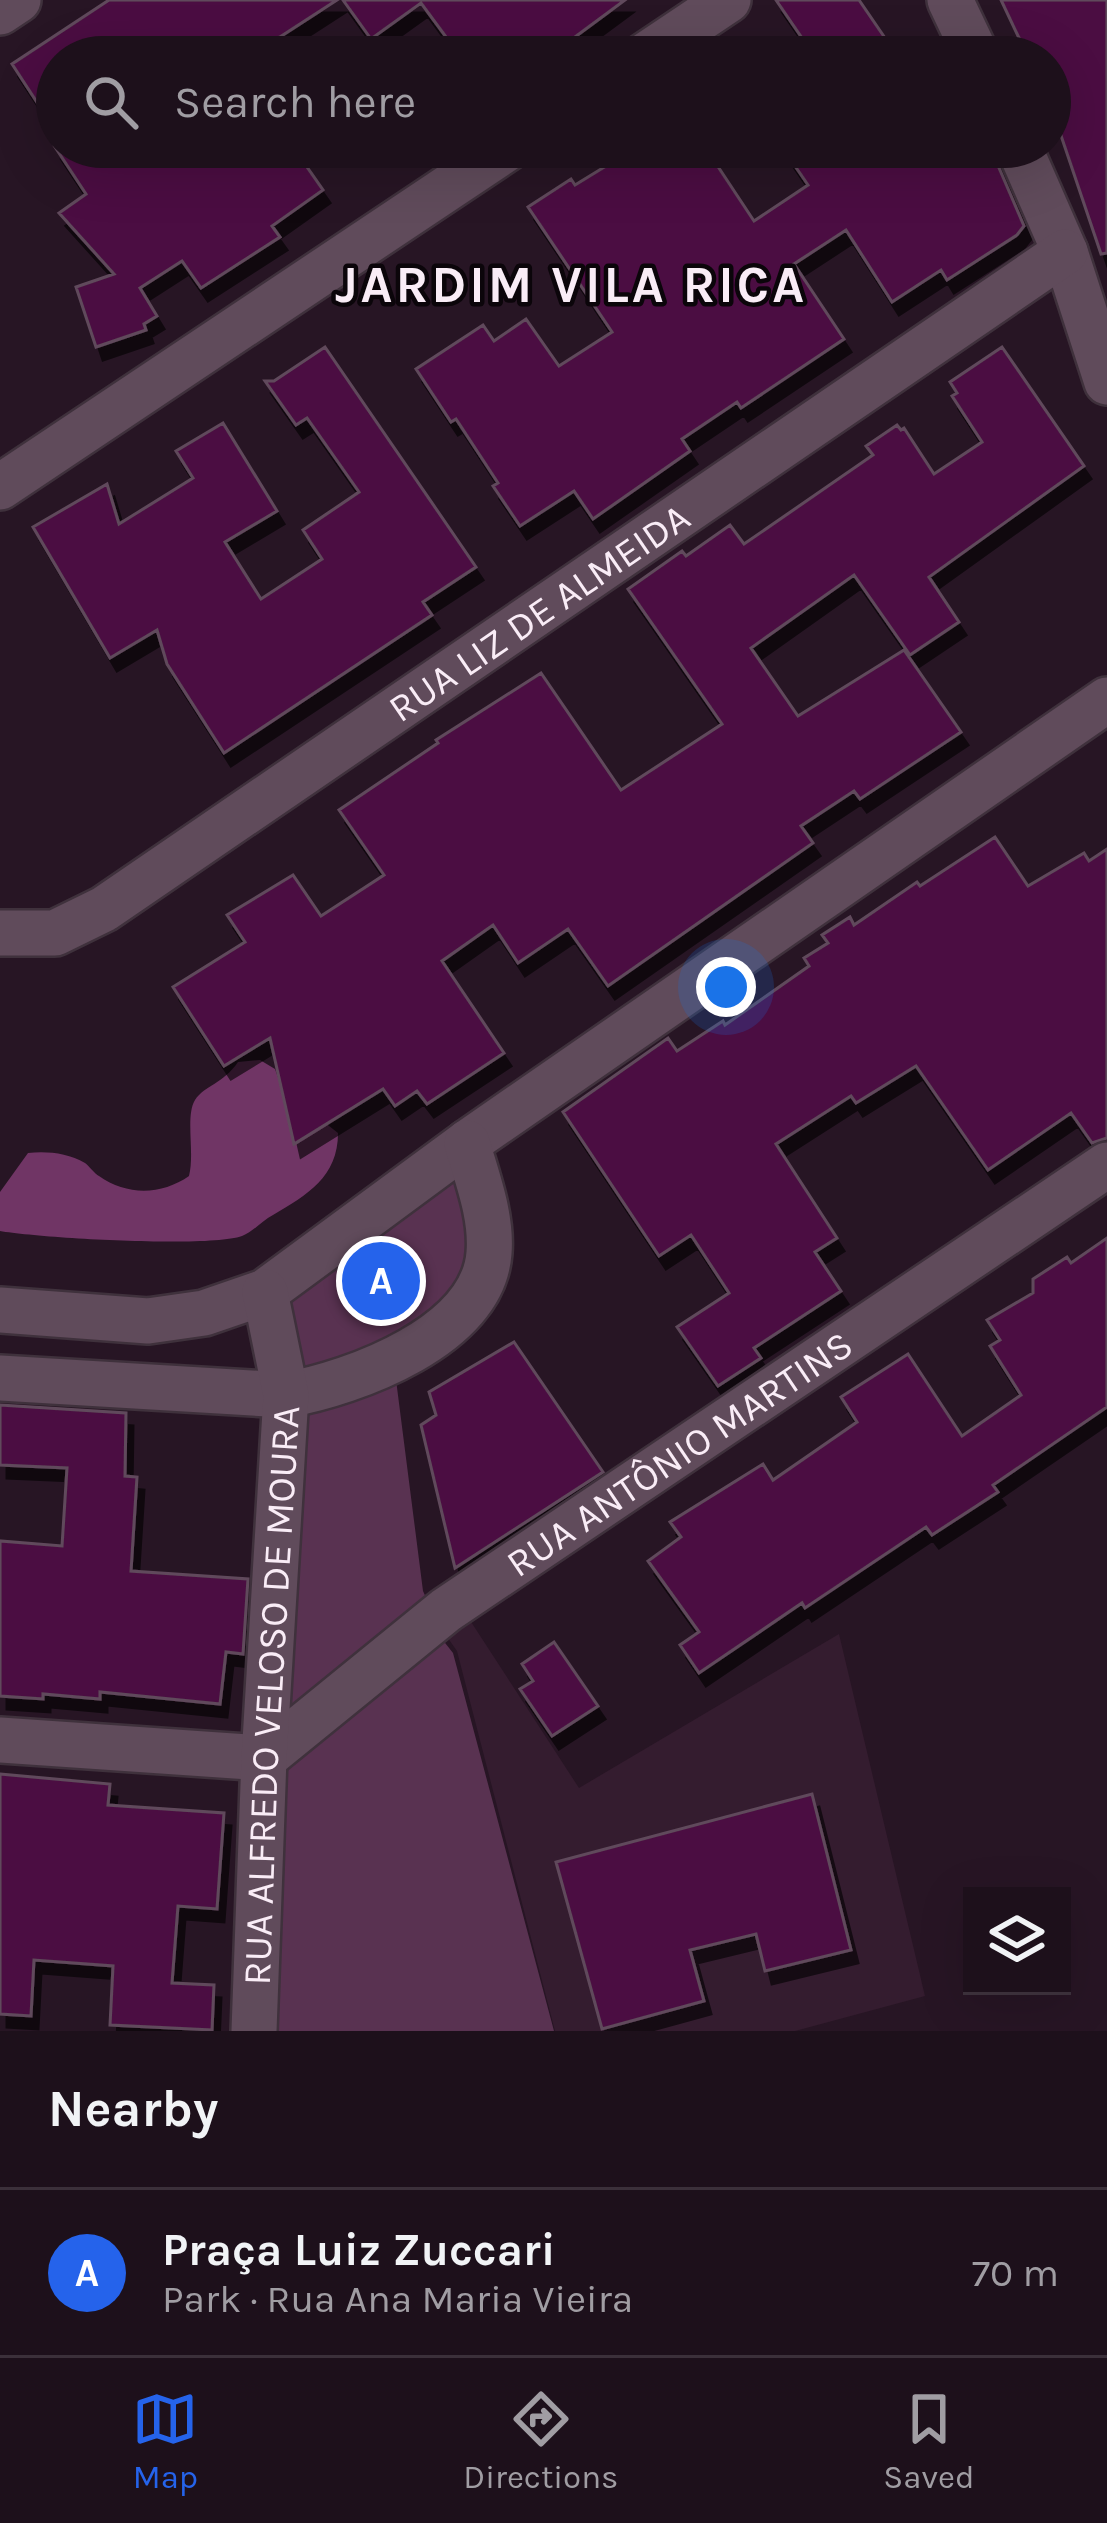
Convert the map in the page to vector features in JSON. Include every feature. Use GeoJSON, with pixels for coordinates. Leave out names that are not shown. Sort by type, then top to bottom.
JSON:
{"type":"FeatureCollection","features":[{"type":"Feature","properties":{"kind":"street"},"geometry":{"type":"LineString","coordinates":[[0,12],[18,0]]}},
{"type":"Feature","properties":{"kind":"street"},"geometry":{"type":"LineString","coordinates":[[674,36],[728,0]]}},
{"type":"Feature","properties":{"kind":"street"},"geometry":{"type":"LineString","coordinates":[[950,0],[967,36]]}},
{"type":"Feature","properties":{"kind":"street"},"geometry":{"type":"LineString","coordinates":[[0,487],[478,168]]}},
{"type":"Feature","properties":{"kind":"street"},"geometry":{"type":"LineString","coordinates":[[1028,168],[1065,252],[1107,382]]}},
{"type":"Feature","properties":{"kind":"street","name":"RUA LIZ DE ALMEIDA"},"geometry":{"type":"LineString","coordinates":[[0,934],[56,933],[104,909],[1065,252]]}},
{"type":"Feature","properties":{"kind":"street"},"geometry":{"type":"LineString","coordinates":[[0,1310],[148,1322],[204,1312],[266,1292],[467,1143],[1107,700]]}},
{"type":"Feature","properties":{"kind":"street"},"geometry":{"type":"LineString","coordinates":[[0,1378],[286,1395],[321,1389],[414,1349],[443,1328],[478,1292],[489,1256],[488,1224],[467,1143]]}},
{"type":"Feature","properties":{"kind":"street","name":"RUA ANTÔNIO MARTINS"},"geometry":{"type":"LineString","coordinates":[[264,1757],[446,1610],[1107,1165]]}},
{"type":"Feature","properties":{"kind":"street","name":"RUA ALFREDO VELOSO DE MOURA"},"geometry":{"type":"LineString","coordinates":[[254,2031],[264,1757],[286,1395],[266,1292]]}},
{"type":"Feature","properties":{"kind":"street"},"geometry":{"type":"LineString","coordinates":[[0,1740],[264,1757]]}},
{"type":"Feature","properties":{"kind":"shaded area"},"geometry":{"type":"Polygon","coordinates":[[[260,1060],[275,1069],[282,1089],[338,1133],[333,1162],[318,1183],[250,1232],[223,1240],[161,1242],[0,1231],[0,1192],[28,1153],[72,1157],[110,1183],[133,1190],[156,1190],[189,1176],[195,1100],[238,1062],[260,1060]]]}},
{"type":"Feature","properties":{"kind":"shaded area"},"geometry":{"type":"Polygon","coordinates":[[[462,1159],[477,1215],[458,1305],[294,1383],[274,1294],[462,1159]]]}},
{"type":"Feature","properties":{"kind":"shaded area"},"geometry":{"type":"Polygon","coordinates":[[[394,1364],[423,1591],[438,1624],[431,1625],[453,1653],[554,2031],[268,2031],[292,1400],[394,1364]]]}},
{"type":"Feature","properties":{"kind":"shaded area"},"geometry":{"type":"Polygon","coordinates":[[[462,1608],[579,1788],[839,1634],[925,1996],[795,2031],[555,2031],[457,1651],[438,1624],[462,1608]]]}},
{"type":"Feature","properties":{"kind":"building"},"geometry":{"type":"Polygon","coordinates":[[[109,0],[337,0],[281,36],[54,36],[109,0]]]}},
{"type":"Feature","properties":{"kind":"building"},"geometry":{"type":"Polygon","coordinates":[[[343,0],[625,0],[576,36],[445,36],[421,3],[369,36],[343,0]]]}},
{"type":"Feature","properties":{"kind":"building"},"geometry":{"type":"Polygon","coordinates":[[[776,0],[859,0],[884,36],[801,36],[776,0]]]}},
{"type":"Feature","properties":{"kind":"building"},"geometry":{"type":"Polygon","coordinates":[[[1001,0],[1107,0],[1107,253],[1101,254],[1071,165],[1071,36],[1018,36],[1001,0]]]}},
{"type":"Feature","properties":{"kind":"building"},"geometry":{"type":"Polygon","coordinates":[[[36,48],[36,101],[12,64],[36,48]]]}},
{"type":"Feature","properties":{"kind":"building"},"geometry":{"type":"Polygon","coordinates":[[[69,168],[308,168],[323,190],[272,226],[280,237],[201,288],[182,261],[140,288],[157,316],[144,324],[146,330],[96,347],[76,287],[114,274],[59,213],[86,194],[69,168]]]}},
{"type":"Feature","properties":{"kind":"building"},"geometry":{"type":"Polygon","coordinates":[[[603,168],[719,168],[754,221],[808,185],[796,168],[999,168],[1024,226],[947,280],[941,270],[892,302],[846,230],[794,264],[844,339],[741,408],[737,402],[682,439],[690,451],[593,519],[574,491],[520,526],[456,419],[451,422],[416,369],[483,325],[494,341],[526,319],[559,366],[612,332],[528,207],[571,179],[575,185],[603,168]]]}},
{"type":"Feature","properties":{"kind":"building"},"geometry":{"type":"Polygon","coordinates":[[[325,347],[476,567],[423,602],[432,615],[224,753],[167,664],[157,630],[110,658],[33,527],[107,484],[119,524],[193,478],[176,451],[223,423],[277,511],[225,542],[261,599],[322,559],[303,530],[359,492],[307,418],[296,425],[265,381],[274,381],[325,347]]]}},
{"type":"Feature","properties":{"kind":"building"},"geometry":{"type":"Polygon","coordinates":[[[1002,347],[1084,466],[929,577],[959,622],[910,655],[854,575],[751,648],[798,716],[904,650],[961,732],[860,799],[854,791],[801,826],[813,843],[608,986],[568,929],[518,963],[493,925],[442,961],[504,1053],[427,1104],[417,1091],[395,1106],[383,1089],[294,1144],[270,1038],[224,1066],[173,987],[245,942],[227,915],[293,875],[321,916],[384,875],[339,810],[541,673],[621,790],[722,724],[628,589],[730,525],[744,544],[873,455],[866,446],[897,425],[904,428],[934,474],[982,442],[952,396],[957,393],[950,382],[1002,347]]]}},
{"type":"Feature","properties":{"kind":"building"},"geometry":{"type":"Polygon","coordinates":[[[995,837],[1028,886],[1084,853],[1089,861],[1107,849],[1107,1138],[1092,1143],[1071,1113],[988,1170],[916,1066],[856,1103],[851,1096],[776,1144],[837,1238],[815,1252],[841,1291],[754,1348],[761,1358],[718,1386],[677,1327],[729,1293],[691,1235],[659,1256],[563,1112],[668,1038],[677,1051],[723,1021],[725,1025],[809,966],[804,958],[828,943],[822,935],[850,917],[854,925],[995,837]]]}},
{"type":"Feature","properties":{"kind":"building"},"geometry":{"type":"Polygon","coordinates":[[[1107,1238],[1107,1407],[993,1485],[998,1492],[932,1535],[926,1527],[699,1673],[680,1645],[699,1632],[648,1561],[681,1537],[670,1522],[763,1464],[773,1480],[857,1422],[841,1397],[908,1354],[962,1436],[1021,1395],[990,1346],[1000,1340],[987,1320],[1033,1293],[1033,1279],[1067,1257],[1071,1263],[1107,1238]]]}},
{"type":"Feature","properties":{"kind":"building"},"geometry":{"type":"Polygon","coordinates":[[[514,1342],[603,1472],[455,1568],[421,1425],[436,1415],[429,1392],[514,1342]]]}},
{"type":"Feature","properties":{"kind":"building"},"geometry":{"type":"Polygon","coordinates":[[[0,1405],[126,1413],[125,1476],[137,1477],[131,1571],[248,1579],[243,1654],[226,1652],[220,1704],[100,1692],[100,1699],[0,1696],[0,1541],[62,1546],[67,1468],[0,1465],[0,1405]]]}},
{"type":"Feature","properties":{"kind":"building"},"geometry":{"type":"Polygon","coordinates":[[[554,1642],[598,1706],[552,1736],[520,1689],[533,1681],[522,1664],[554,1642]]]}},
{"type":"Feature","properties":{"kind":"building"},"geometry":{"type":"Polygon","coordinates":[[[0,1774],[110,1784],[108,1805],[224,1813],[217,1909],[178,1906],[172,1983],[214,1985],[212,2030],[110,2025],[113,1966],[34,1960],[31,2016],[0,2014],[0,1774]]]}},
{"type":"Feature","properties":{"kind":"building"},"geometry":{"type":"Polygon","coordinates":[[[812,1794],[851,1950],[765,1971],[756,1934],[690,1950],[704,2001],[602,2029],[556,1862],[812,1794]]]}},
{"type":"Feature","properties":{"kind":"place","name":"Praça Luiz Zuccari"},"geometry":{"type":"Point","coordinates":[381,1281]}},
{"type":"Feature","properties":{"kind":"district","name":"JARDIM VILA RICA"},"geometry":{"type":"Point","coordinates":[571,284]}}]}
